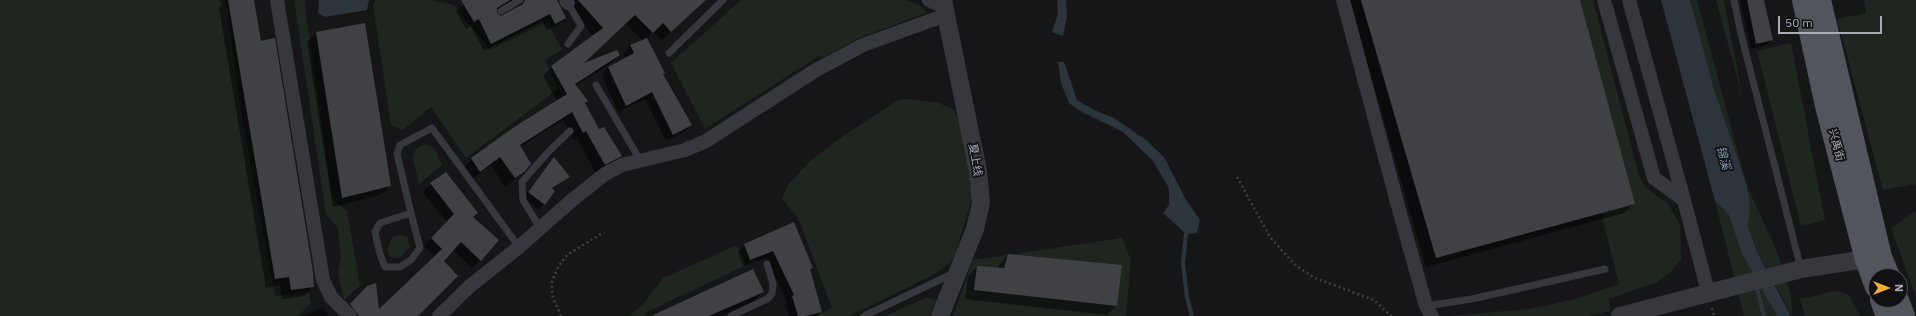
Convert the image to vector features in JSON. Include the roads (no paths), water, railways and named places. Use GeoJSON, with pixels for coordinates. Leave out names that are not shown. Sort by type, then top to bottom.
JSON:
{"type":"FeatureCollection","features":[{"type":"Feature","properties":{"kind":"main road","name":"兴禹街"},"geometry":{"type":"LineString","coordinates":[[1803,0],[1826,106],[1879,264]]}},
{"type":"Feature","properties":{"kind":"main road","name":"兴禹街"},"geometry":{"type":"LineString","coordinates":[[1820,0],[1879,264]]}},
{"type":"Feature","properties":{"kind":"street"},"geometry":{"type":"LineString","coordinates":[[277,0],[323,280],[332,297],[350,316]]}},
{"type":"Feature","properties":{"kind":"street"},"geometry":{"type":"LineString","coordinates":[[1343,0],[1429,311]]}},
{"type":"Feature","properties":{"kind":"street"},"geometry":{"type":"LineString","coordinates":[[1604,0],[1654,178],[1684,200]]}},
{"type":"Feature","properties":{"kind":"street"},"geometry":{"type":"LineString","coordinates":[[1629,0],[1684,200],[1714,291]]}},
{"type":"Feature","properties":{"kind":"street"},"geometry":{"type":"LineString","coordinates":[[439,316],[470,286],[519,247],[571,201],[605,174],[622,165],[685,150],[706,141],[816,70],[940,5]]}},
{"type":"Feature","properties":{"kind":"street","name":"夏上线"},"geometry":{"type":"LineString","coordinates":[[940,5],[978,170],[981,203],[974,229],[940,316]]}},
{"type":"Feature","properties":{"kind":"street"},"geometry":{"type":"LineString","coordinates":[[1620,316],[1795,270],[1879,264]]}},
{"type":"Feature","properties":{"kind":"lane"},"geometry":{"type":"LineString","coordinates":[[501,11],[520,0]]}},
{"type":"Feature","properties":{"kind":"lane"},"geometry":{"type":"LineString","coordinates":[[669,53],[723,0]]}},
{"type":"Feature","properties":{"kind":"lane"},"geometry":{"type":"LineString","coordinates":[[1734,0],[1795,270]]}},
{"type":"Feature","properties":{"kind":"lane"},"geometry":{"type":"LineString","coordinates":[[567,2],[581,26],[568,44]]}},
{"type":"Feature","properties":{"kind":"lane"},"geometry":{"type":"LineString","coordinates":[[596,85],[640,160]]}},
{"type":"Feature","properties":{"kind":"lane"},"geometry":{"type":"LineString","coordinates":[[411,212],[380,223],[375,232],[380,254],[385,266],[400,267],[411,260],[420,248],[397,154],[400,145],[432,128],[519,247]]}},
{"type":"Feature","properties":{"kind":"lane"},"geometry":{"type":"LineString","coordinates":[[540,228],[523,200],[522,182],[549,151],[570,131]]}},
{"type":"Feature","properties":{"kind":"lane"},"geometry":{"type":"LineString","coordinates":[[731,316],[767,299],[772,294],[773,284],[767,264]]}},
{"type":"Feature","properties":{"kind":"lane"},"geometry":{"type":"LineString","coordinates":[[1429,311],[1605,269]]}},
{"type":"Feature","properties":{"kind":"lane"},"geometry":{"type":"LineString","coordinates":[[864,316],[958,270]]}},
{"type":"Feature","properties":{"kind":"water"},"geometry":{"type":"Polygon","coordinates":[[[319,0],[369,0],[367,10],[325,17],[318,13],[319,0]]]}},
{"type":"Feature","properties":{"kind":"water"},"geometry":{"type":"Polygon","coordinates":[[[1057,0],[1066,0],[1067,15],[1063,36],[1052,32],[1058,14],[1057,0]]]}},
{"type":"Feature","properties":{"kind":"water"},"geometry":{"type":"Polygon","coordinates":[[[1661,0],[1690,0],[1715,92],[1747,186],[1750,208],[1748,227],[1758,254],[1791,316],[1777,316],[1742,254],[1729,215],[1715,201],[1661,0]]]}},
{"type":"Feature","properties":{"kind":"water"},"geometry":{"type":"Polygon","coordinates":[[[1058,62],[1064,62],[1077,100],[1094,110],[1114,118],[1146,140],[1164,157],[1185,198],[1200,220],[1197,233],[1186,234],[1163,213],[1169,205],[1169,188],[1153,161],[1123,132],[1080,111],[1069,103],[1061,83],[1058,62]]]}},
{"type":"Feature","properties":{"kind":"waterway"},"geometry":{"type":"LineString","coordinates":[[1186,234],[1183,263],[1187,297],[1192,316]]}},
{"type":"Feature","properties":{"kind":"waterway","name":"锦溪"},"geometry":{"type":"LineString","coordinates":[[1756,285],[1764,316]]}}]}
